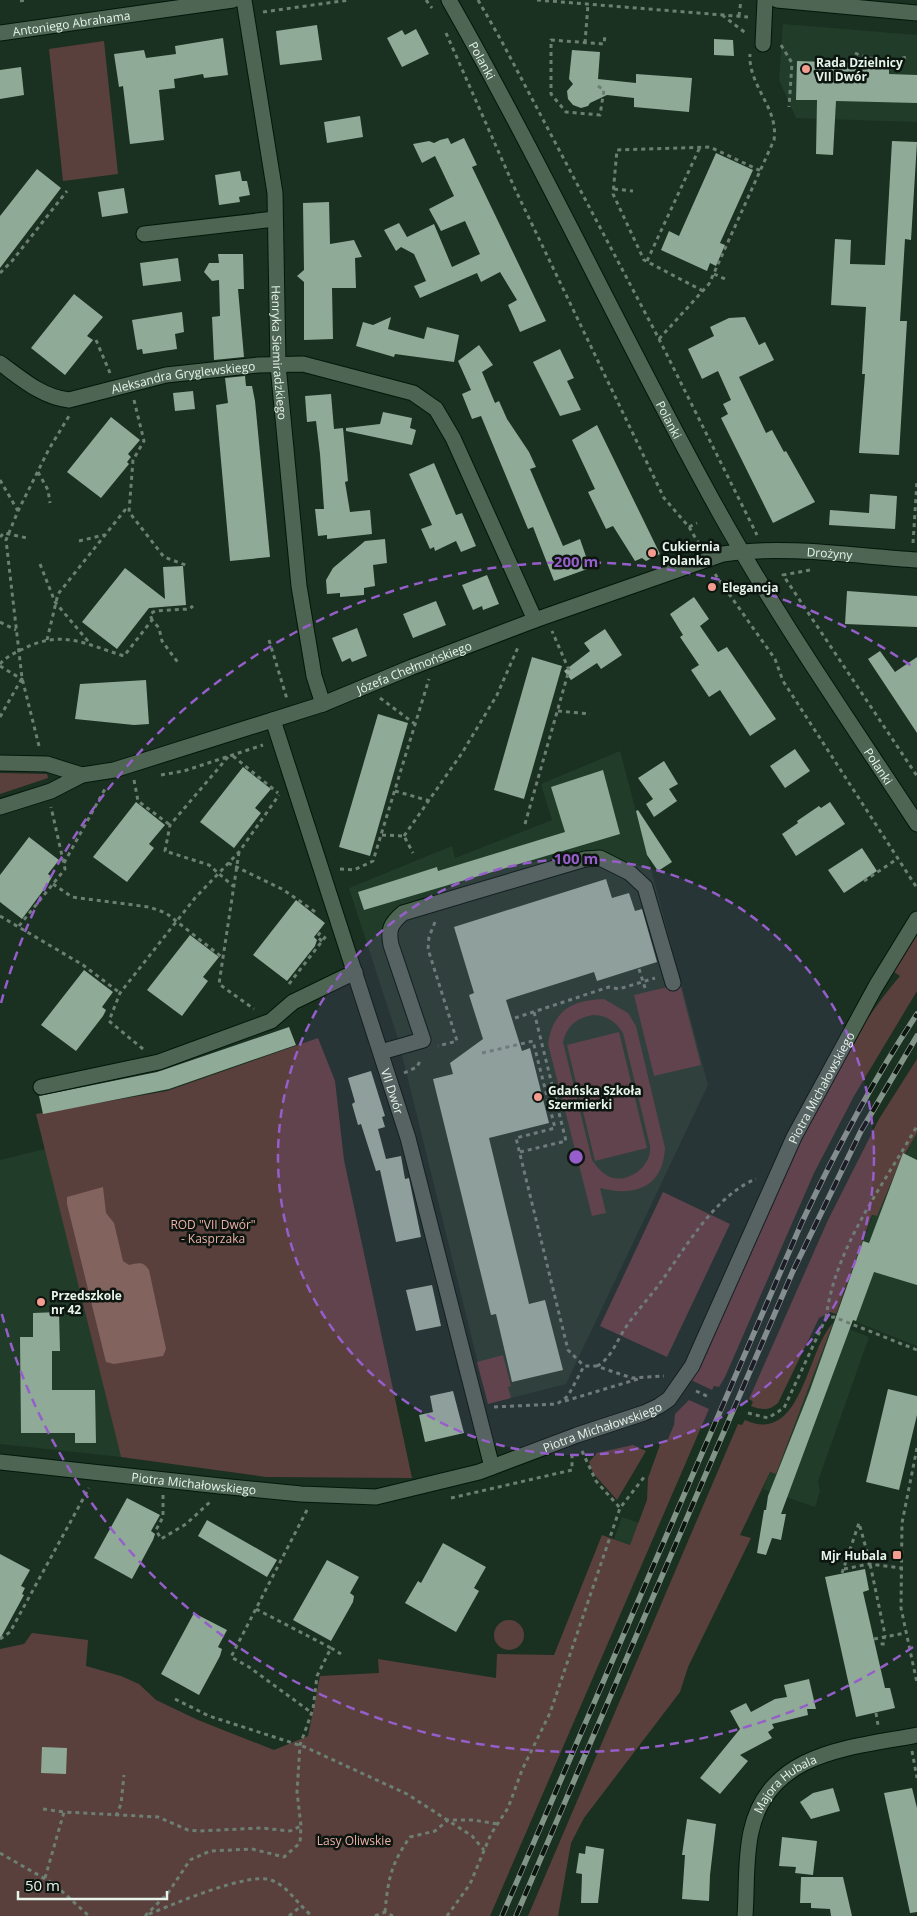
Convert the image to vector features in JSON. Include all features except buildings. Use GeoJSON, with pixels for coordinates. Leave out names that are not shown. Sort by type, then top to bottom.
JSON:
{"type":"FeatureCollection","features":[{"type":"Feature","properties":{"kind":"street","name":"Antoniego Abrahama"},"geometry":{"type":"LineString","coordinates":[[0,33],[233,0]]}},
{"type":"Feature","properties":{"kind":"street","name":"Henryka Siemiradzkiego"},"geometry":{"type":"LineString","coordinates":[[244,0],[275,193],[278,364],[299,586],[314,676],[324,704]]}},
{"type":"Feature","properties":{"kind":"street","name":"Polanki"},"geometry":{"type":"LineString","coordinates":[[449,0],[546,177],[646,378],[742,551],[917,824]]}},
{"type":"Feature","properties":{"kind":"street"},"geometry":{"type":"LineString","coordinates":[[757,48],[759,17],[765,0]]}},
{"type":"Feature","properties":{"kind":"street"},"geometry":{"type":"LineString","coordinates":[[777,0],[917,13]]}},
{"type":"Feature","properties":{"kind":"street"},"geometry":{"type":"LineString","coordinates":[[144,234],[275,220]]}},
{"type":"Feature","properties":{"kind":"street","name":"Aleksandra Gryglewskiego"},"geometry":{"type":"LineString","coordinates":[[0,363],[42,393],[57,399],[69,400],[166,375],[278,364],[303,364],[413,393],[436,409],[454,438],[535,620]]}},
{"type":"Feature","properties":{"kind":"street","name":"Drożyny"},"geometry":{"type":"LineString","coordinates":[[742,551],[799,552],[917,560]]}},
{"type":"Feature","properties":{"kind":"street","name":"Józefa Chełmońskiego"},"geometry":{"type":"LineString","coordinates":[[0,807],[51,791],[82,774],[114,770],[324,704],[412,667],[535,620],[706,559],[742,551]]}},
{"type":"Feature","properties":{"kind":"street","name":"VII Dwór"},"geometry":{"type":"LineString","coordinates":[[273,720],[408,1138],[492,1467]]}},
{"type":"Feature","properties":{"kind":"street","name":"Józefa Chełmońskiego"},"geometry":{"type":"LineString","coordinates":[[0,762],[47,764],[82,774]]}},
{"type":"Feature","properties":{"kind":"street"},"geometry":{"type":"LineString","coordinates":[[381,1052],[423,1040],[391,945],[388,931],[393,921],[403,914],[585,858],[600,858],[630,873],[645,887],[672,978]]}},
{"type":"Feature","properties":{"kind":"street","name":"Piotra Michałowskiego"},"geometry":{"type":"LineString","coordinates":[[0,1462],[220,1486],[376,1497],[492,1467],[659,1406],[682,1383],[692,1366],[794,1137],[876,986],[917,919]]}},
{"type":"Feature","properties":{"kind":"street"},"geometry":{"type":"LineString","coordinates":[[41,1086],[160,1062],[271,1021],[293,1002],[355,972]]}},
{"type":"Feature","properties":{"kind":"street","name":"Majora Hubala"},"geometry":{"type":"LineString","coordinates":[[745,1916],[751,1833],[755,1817],[764,1799],[782,1778],[798,1765],[817,1756],[917,1735]]}},
{"type":"Feature","properties":{"kind":"path"},"geometry":{"type":"LineString","coordinates":[[20,1],[25,0]]}},
{"type":"Feature","properties":{"kind":"path"},"geometry":{"type":"LineString","coordinates":[[426,0],[434,11]]}},
{"type":"Feature","properties":{"kind":"path"},"geometry":{"type":"LineString","coordinates":[[478,0],[501,40],[659,340],[759,538]]}},
{"type":"Feature","properties":{"kind":"path"},"geometry":{"type":"LineString","coordinates":[[537,0],[759,17],[752,36],[721,15]]}},
{"type":"Feature","properties":{"kind":"path"},"geometry":{"type":"LineString","coordinates":[[739,16],[741,0]]}},
{"type":"Feature","properties":{"kind":"path"},"geometry":{"type":"LineString","coordinates":[[585,43],[588,4]]}},
{"type":"Feature","properties":{"kind":"path"},"geometry":{"type":"LineString","coordinates":[[444,29],[515,189],[664,498],[689,527],[699,544]]}},
{"type":"Feature","properties":{"kind":"path"},"geometry":{"type":"LineString","coordinates":[[598,86],[604,90],[600,115],[566,112],[551,94],[550,40],[604,44],[605,35]]}},
{"type":"Feature","properties":{"kind":"path"},"geometry":{"type":"LineString","coordinates":[[782,37],[781,46],[792,63],[789,107]]}},
{"type":"Feature","properties":{"kind":"path"},"geometry":{"type":"LineString","coordinates":[[659,340],[703,291],[714,274],[774,140],[775,125],[773,116],[749,67],[757,48]]}},
{"type":"Feature","properties":{"kind":"path"},"geometry":{"type":"LineString","coordinates":[[856,53],[864,57],[898,59],[906,57]]}},
{"type":"Feature","properties":{"kind":"path"},"geometry":{"type":"LineString","coordinates":[[703,291],[644,260],[613,194],[617,150],[710,146],[761,171]]}},
{"type":"Feature","properties":{"kind":"path"},"geometry":{"type":"LineString","coordinates":[[647,261],[700,147]]}},
{"type":"Feature","properties":{"kind":"path"},"geometry":{"type":"LineString","coordinates":[[614,189],[633,191]]}},
{"type":"Feature","properties":{"kind":"path"},"geometry":{"type":"LineString","coordinates":[[0,273],[12,262],[67,190]]}},
{"type":"Feature","properties":{"kind":"path"},"geometry":{"type":"LineString","coordinates":[[714,274],[725,279]]}},
{"type":"Feature","properties":{"kind":"path"},"geometry":{"type":"LineString","coordinates":[[96,340],[117,389]]}},
{"type":"Feature","properties":{"kind":"path"},"geometry":{"type":"LineString","coordinates":[[132,395],[144,441],[133,460],[129,512],[164,557],[188,566]]}},
{"type":"Feature","properties":{"kind":"path"},"geometry":{"type":"LineString","coordinates":[[42,754],[22,679],[6,540],[38,471],[71,413]]}},
{"type":"Feature","properties":{"kind":"path"},"geometry":{"type":"LineString","coordinates":[[38,471],[48,490],[50,503]]}},
{"type":"Feature","properties":{"kind":"path"},"geometry":{"type":"LineString","coordinates":[[0,480],[18,511]]}},
{"type":"Feature","properties":{"kind":"path"},"geometry":{"type":"LineString","coordinates":[[897,559],[898,546],[913,547],[917,481]]}},
{"type":"Feature","properties":{"kind":"path"},"geometry":{"type":"LineString","coordinates":[[47,640],[55,602],[64,586],[125,510],[129,512]]}},
{"type":"Feature","properties":{"kind":"path"},"geometry":{"type":"LineString","coordinates":[[689,527],[697,523]]}},
{"type":"Feature","properties":{"kind":"path"},"geometry":{"type":"LineString","coordinates":[[0,537],[4,533],[9,533],[27,538]]}},
{"type":"Feature","properties":{"kind":"path"},"geometry":{"type":"LineString","coordinates":[[80,541],[104,535]]}},
{"type":"Feature","properties":{"kind":"path"},"geometry":{"type":"LineString","coordinates":[[40,564],[55,602],[93,646]]}},
{"type":"Feature","properties":{"kind":"path"},"geometry":{"type":"LineString","coordinates":[[714,573],[776,659],[783,681],[917,888]]}},
{"type":"Feature","properties":{"kind":"path"},"geometry":{"type":"LineString","coordinates":[[783,575],[917,776]]}},
{"type":"Feature","properties":{"kind":"path"},"geometry":{"type":"LineString","coordinates":[[179,664],[162,641],[159,628],[152,620],[150,614],[155,611],[189,609],[193,606]]}},
{"type":"Feature","properties":{"kind":"path"},"geometry":{"type":"LineString","coordinates":[[22,679],[0,665],[19,651],[47,640],[62,637],[124,656],[152,620]]}},
{"type":"Feature","properties":{"kind":"path"},"geometry":{"type":"LineString","coordinates":[[0,622],[16,630]]}},
{"type":"Feature","properties":{"kind":"path"},"geometry":{"type":"LineString","coordinates":[[525,824],[569,670],[552,630]]}},
{"type":"Feature","properties":{"kind":"path"},"geometry":{"type":"LineString","coordinates":[[269,640],[289,703]]}},
{"type":"Feature","properties":{"kind":"path"},"geometry":{"type":"LineString","coordinates":[[404,836],[430,801],[497,695],[520,642]]}},
{"type":"Feature","properties":{"kind":"path"},"geometry":{"type":"LineString","coordinates":[[335,867],[343,870],[354,870],[373,861],[430,676]]}},
{"type":"Feature","properties":{"kind":"path"},"geometry":{"type":"LineString","coordinates":[[0,717],[22,679]]}},
{"type":"Feature","properties":{"kind":"path"},"geometry":{"type":"LineString","coordinates":[[378,697],[415,724]]}},
{"type":"Feature","properties":{"kind":"path"},"geometry":{"type":"LineString","coordinates":[[558,710],[590,714]]}},
{"type":"Feature","properties":{"kind":"path"},"geometry":{"type":"LineString","coordinates":[[160,1062],[109,1021],[120,993],[195,898],[219,873],[228,863],[239,852],[280,793],[230,756],[170,825],[165,851],[209,865],[219,873],[233,886]]}},
{"type":"Feature","properties":{"kind":"path"},"geometry":{"type":"LineString","coordinates":[[134,780],[138,801],[170,825]]}},
{"type":"Feature","properties":{"kind":"path"},"geometry":{"type":"LineString","coordinates":[[64,863],[109,782]]}},
{"type":"Feature","properties":{"kind":"path"},"geometry":{"type":"LineString","coordinates":[[395,791],[430,801]]}},
{"type":"Feature","properties":{"kind":"path"},"geometry":{"type":"LineString","coordinates":[[19,926],[65,869],[50,801]]}},
{"type":"Feature","properties":{"kind":"path"},"geometry":{"type":"LineString","coordinates":[[382,835],[404,836]]}},
{"type":"Feature","properties":{"kind":"path"},"geometry":{"type":"LineString","coordinates":[[404,836],[413,853]]}},
{"type":"Feature","properties":{"kind":"path"},"geometry":{"type":"LineString","coordinates":[[239,852],[219,984],[248,1005]]}},
{"type":"Feature","properties":{"kind":"path"},"geometry":{"type":"LineString","coordinates":[[864,881],[897,859]]}},
{"type":"Feature","properties":{"kind":"path"},"geometry":{"type":"LineString","coordinates":[[228,863],[282,889],[319,914]]}},
{"type":"Feature","properties":{"kind":"path"},"geometry":{"type":"LineString","coordinates":[[54,884],[72,897],[149,907],[166,913],[223,958]]}},
{"type":"Feature","properties":{"kind":"path"},"geometry":{"type":"LineString","coordinates":[[0,916],[83,965],[120,993]]}},
{"type":"Feature","properties":{"kind":"path"},"geometry":{"type":"LineString","coordinates":[[432,1048],[457,1041],[428,943],[437,916]]}},
{"type":"Feature","properties":{"kind":"path"},"geometry":{"type":"LineString","coordinates":[[289,984],[328,933]]}},
{"type":"Feature","properties":{"kind":"path"},"geometry":{"type":"LineString","coordinates":[[639,969],[646,991]]}},
{"type":"Feature","properties":{"kind":"path"},"geometry":{"type":"LineString","coordinates":[[515,1018],[610,987],[619,989],[644,981],[672,978]]}},
{"type":"Feature","properties":{"kind":"path"},"geometry":{"type":"LineString","coordinates":[[520,1152],[566,1141],[534,1012]]}},
{"type":"Feature","properties":{"kind":"path"},"geometry":{"type":"LineString","coordinates":[[482,1053],[533,1041],[554,1128],[516,1138],[568,1350],[584,1366],[596,1366],[622,1376],[641,1378]]}},
{"type":"Feature","properties":{"kind":"path"},"geometry":{"type":"LineString","coordinates":[[404,1073],[417,1067],[422,1056]]}},
{"type":"Feature","properties":{"kind":"path"},"geometry":{"type":"LineString","coordinates":[[402,1065],[406,1082]]}},
{"type":"Feature","properties":{"kind":"path"},"geometry":{"type":"LineString","coordinates":[[748,1413],[768,1418],[784,1408],[826,1318],[829,1297],[846,1253],[868,1206],[917,1126]]}},
{"type":"Feature","properties":{"kind":"path"},"geometry":{"type":"LineString","coordinates":[[596,1366],[610,1355],[618,1338],[638,1309],[663,1279],[697,1230],[744,1184],[760,1178]]}},
{"type":"Feature","properties":{"kind":"path"},"geometry":{"type":"LineString","coordinates":[[826,1318],[834,1317],[917,1350]]}},
{"type":"Feature","properties":{"kind":"path"},"geometry":{"type":"LineString","coordinates":[[564,1401],[584,1366]]}},
{"type":"Feature","properties":{"kind":"path"},"geometry":{"type":"LineString","coordinates":[[487,1408],[557,1404],[641,1378],[671,1375]]}},
{"type":"Feature","properties":{"kind":"path"},"geometry":{"type":"LineString","coordinates":[[691,1390],[709,1397]]}},
{"type":"Feature","properties":{"kind":"path"},"geometry":{"type":"LineString","coordinates":[[577,1435],[590,1472],[620,1508]]}},
{"type":"Feature","properties":{"kind":"path"},"geometry":{"type":"LineString","coordinates":[[917,1448],[902,1523],[901,1608],[917,1683]]}},
{"type":"Feature","properties":{"kind":"path"},"geometry":{"type":"LineString","coordinates":[[447,1916],[470,1884],[484,1850],[508,1808],[522,1770],[550,1713],[620,1508],[645,1476]]}},
{"type":"Feature","properties":{"kind":"path"},"geometry":{"type":"LineString","coordinates":[[0,1640],[10,1632],[90,1485]]}},
{"type":"Feature","properties":{"kind":"path"},"geometry":{"type":"LineString","coordinates":[[163,1492],[163,1517],[156,1530],[161,1539],[186,1524],[214,1497]]}},
{"type":"Feature","properties":{"kind":"path"},"geometry":{"type":"LineString","coordinates":[[311,1503],[231,1657],[249,1667],[312,1713]]}},
{"type":"Feature","properties":{"kind":"path"},"geometry":{"type":"LineString","coordinates":[[887,1644],[882,1644],[885,1636],[869,1564],[859,1523],[843,1571],[869,1564],[902,1568]]}},
{"type":"Feature","properties":{"kind":"path"},"geometry":{"type":"LineString","coordinates":[[256,1609],[341,1654]]}},
{"type":"Feature","properties":{"kind":"path"},"geometry":{"type":"LineString","coordinates":[[874,1639],[905,1633]]}},
{"type":"Feature","properties":{"kind":"path"},"geometry":{"type":"LineString","coordinates":[[146,1916],[168,1893],[190,1860],[210,1851],[252,1849],[284,1857],[300,1843],[301,1826],[297,1792],[300,1745],[312,1713],[317,1676],[331,1648]]}},
{"type":"Feature","properties":{"kind":"path"},"geometry":{"type":"LineString","coordinates":[[175,1699],[209,1716],[300,1745],[407,1794],[472,1836],[484,1850]]}},
{"type":"Feature","properties":{"kind":"path"},"geometry":{"type":"LineString","coordinates":[[876,1713],[878,1728]]}},
{"type":"Feature","properties":{"kind":"path"},"geometry":{"type":"LineString","coordinates":[[912,1750],[917,1778]]}},
{"type":"Feature","properties":{"kind":"path"},"geometry":{"type":"LineString","coordinates":[[905,1751],[917,1750]]}},
{"type":"Feature","properties":{"kind":"path"},"geometry":{"type":"LineString","coordinates":[[116,1816],[121,1804],[124,1775]]}},
{"type":"Feature","properties":{"kind":"path"},"geometry":{"type":"LineString","coordinates":[[43,1809],[116,1816],[158,1817],[188,1830],[199,1831],[261,1828],[290,1831],[301,1826]]}},
{"type":"Feature","properties":{"kind":"path"},"geometry":{"type":"LineString","coordinates":[[45,1878],[64,1812]]}},
{"type":"Feature","properties":{"kind":"path"},"geometry":{"type":"LineString","coordinates":[[385,1912],[389,1876],[399,1852],[410,1837],[435,1831],[448,1820],[474,1820],[498,1824]]}},
{"type":"Feature","properties":{"kind":"path"},"geometry":{"type":"LineString","coordinates":[[0,1853],[45,1878],[90,1916]]}},
{"type":"Feature","properties":{"kind":"path"},"geometry":{"type":"LineString","coordinates":[[146,1916],[199,1894],[249,1880],[270,1879],[282,1885],[300,1907],[312,1916]]}},
{"type":"Feature","properties":{"kind":"path"},"geometry":{"type":"LineString","coordinates":[[289,1916],[300,1907]]}},
{"type":"Feature","properties":{"kind":"path"},"geometry":{"type":"LineString","coordinates":[[374,1916],[385,1912],[392,1916]]}},
{"type":"Feature","properties":{"kind":"shaded area"},"geometry":{"type":"Polygon","coordinates":[[[783,24],[917,35],[917,122],[796,118],[779,80],[783,24]]]}},
{"type":"Feature","properties":{"kind":"shaded area","name":"Gdańska Szkoła Szermierki"},"geometry":{"type":"Polygon","coordinates":[[[620,751],[708,1085],[566,1384],[488,1404],[398,1039],[349,888],[452,846],[455,858],[552,820],[541,784],[620,751]]]}},
{"type":"Feature","properties":{"kind":"shaded area"},"geometry":{"type":"Polygon","coordinates":[[[917,1133],[917,1346],[836,1314],[873,1215],[876,1216],[903,1153],[906,1154],[917,1133]]]}},
{"type":"Feature","properties":{"kind":"shaded area","name":"Przedszkole nr 42"},"geometry":{"type":"Polygon","coordinates":[[[45,1149],[121,1457],[0,1444],[0,1160],[45,1149]]]}},
{"type":"Feature","properties":{"kind":"shaded area"},"geometry":{"type":"Polygon","coordinates":[[[103,1187],[106,1213],[114,1223],[123,1261],[129,1265],[143,1264],[149,1270],[166,1349],[163,1356],[114,1364],[106,1362],[67,1204],[67,1197],[103,1187]]]}},
{"type":"Feature","properties":{"kind":"shaded area"},"geometry":{"type":"Polygon","coordinates":[[[833,1323],[869,1337],[818,1481],[820,1491],[815,1507],[763,1489],[770,1472],[776,1474],[833,1323]]]}},
{"type":"Feature","properties":{"kind":"shaded area"},"geometry":{"type":"Polygon","coordinates":[[[622,1517],[639,1523],[630,1545],[614,1539],[622,1517]]]}},
{"type":"Feature","properties":{"kind":"green space"},"geometry":{"type":"Polygon","coordinates":[[[104,41],[118,174],[63,181],[49,49],[104,41]]]}},
{"type":"Feature","properties":{"kind":"green space"},"geometry":{"type":"Polygon","coordinates":[[[0,773],[47,774],[48,778],[0,794],[0,773]]]}},
{"type":"Feature","properties":{"kind":"green space"},"geometry":{"type":"Polygon","coordinates":[[[917,930],[917,991],[854,1096],[814,1173],[725,1377],[719,1387],[714,1386],[712,1390],[691,1380],[748,1249],[778,1185],[840,1064],[861,1028],[900,976],[891,970],[917,930]]]}},
{"type":"Feature","properties":{"kind":"green space"},"geometry":{"type":"Polygon","coordinates":[[[680,984],[701,1065],[654,1076],[634,995],[680,984]]]}},
{"type":"Feature","properties":{"kind":"green space"},"geometry":{"type":"Polygon","coordinates":[[[604,999],[628,1013],[636,1026],[665,1148],[663,1162],[653,1181],[635,1190],[612,1191],[600,1188],[606,1213],[592,1216],[548,1044],[554,1023],[566,1009],[592,1000],[604,999]],[[593,1015],[574,1023],[567,1031],[563,1042],[592,1160],[607,1175],[620,1179],[633,1175],[644,1166],[648,1160],[650,1146],[623,1033],[611,1020],[603,1016],[593,1015]]]}},
{"type":"Feature","properties":{"kind":"green space"},"geometry":{"type":"Polygon","coordinates":[[[619,1032],[647,1148],[595,1161],[567,1045],[619,1032]]]}},
{"type":"Feature","properties":{"kind":"green space","name":"ROD \"VII Dwór\" - Kasprzaka"},"geometry":{"type":"Polygon","coordinates":[[[318,1038],[335,1081],[344,1160],[412,1478],[266,1477],[121,1457],[36,1114],[167,1091],[318,1038]]]}},
{"type":"Feature","properties":{"kind":"green space"},"geometry":{"type":"Polygon","coordinates":[[[917,1059],[917,1133],[905,1154],[903,1154],[877,1216],[872,1215],[836,1314],[830,1312],[819,1318],[778,1403],[765,1409],[751,1406],[753,1402],[749,1399],[828,1220],[879,1119],[917,1059]]]}},
{"type":"Feature","properties":{"kind":"green space"},"geometry":{"type":"Polygon","coordinates":[[[663,1192],[730,1224],[667,1357],[600,1326],[663,1192]]]}},
{"type":"Feature","properties":{"kind":"green space"},"geometry":{"type":"Polygon","coordinates":[[[833,1323],[776,1474],[770,1472],[740,1535],[751,1538],[688,1667],[680,1692],[584,1818],[571,1843],[558,1916],[528,1916],[738,1424],[742,1425],[745,1420],[764,1424],[779,1420],[791,1408],[800,1392],[824,1336],[833,1323]]]}},
{"type":"Feature","properties":{"kind":"green space"},"geometry":{"type":"Polygon","coordinates":[[[503,1355],[511,1386],[508,1387],[511,1398],[488,1404],[477,1362],[503,1355]]]}},
{"type":"Feature","properties":{"kind":"green space","name":"Lasy Oliwskie"},"geometry":{"type":"Polygon","coordinates":[[[689,1400],[709,1409],[490,1916],[0,1916],[0,1649],[24,1644],[32,1633],[88,1640],[86,1666],[121,1676],[139,1684],[156,1700],[198,1720],[274,1750],[308,1736],[320,1676],[379,1673],[378,1659],[496,1678],[497,1654],[554,1655],[602,1535],[630,1545],[647,1500],[648,1478],[660,1445],[668,1439],[674,1425],[675,1414],[689,1400]]]}},
{"type":"Feature","properties":{"kind":"green space"},"geometry":{"type":"Polygon","coordinates":[[[633,1445],[646,1451],[617,1500],[593,1473],[589,1462],[597,1453],[633,1445]]]}},
{"type":"Feature","properties":{"kind":"green space"},"geometry":{"type":"Polygon","coordinates":[[[509,1620],[520,1624],[524,1635],[520,1646],[509,1650],[498,1646],[494,1635],[498,1624],[509,1620]]]}},
{"type":"Feature","properties":{"kind":"railway"},"geometry":{"type":"LineString","coordinates":[[502,1916],[802,1222],[856,1116],[885,1064],[917,1014]]}},
{"type":"Feature","properties":{"kind":"railway"},"geometry":{"type":"LineString","coordinates":[[516,1916],[793,1271],[861,1131],[917,1036]]}},
{"type":"Feature","properties":{"kind":"place","name":"Rada Dzielnicy VII Dwór"},"geometry":{"type":"Point","coordinates":[806,69]}},
{"type":"Feature","properties":{"kind":"place","name":"Cukiernia Polanka"},"geometry":{"type":"Point","coordinates":[652,553]}},
{"type":"Feature","properties":{"kind":"place","name":"Elegancja"},"geometry":{"type":"Point","coordinates":[712,587]}},
{"type":"Feature","properties":{"kind":"place","name":"Gdańska Szkoła Szermierki"},"geometry":{"type":"Point","coordinates":[538,1097]}},
{"type":"Feature","properties":{"kind":"place","name":"Przedszkole nr 42"},"geometry":{"type":"Point","coordinates":[41,1302]}},
{"type":"Feature","properties":{"kind":"place","name":"Mjr Hubala"},"geometry":{"type":"Point","coordinates":[897,1555]}}]}
